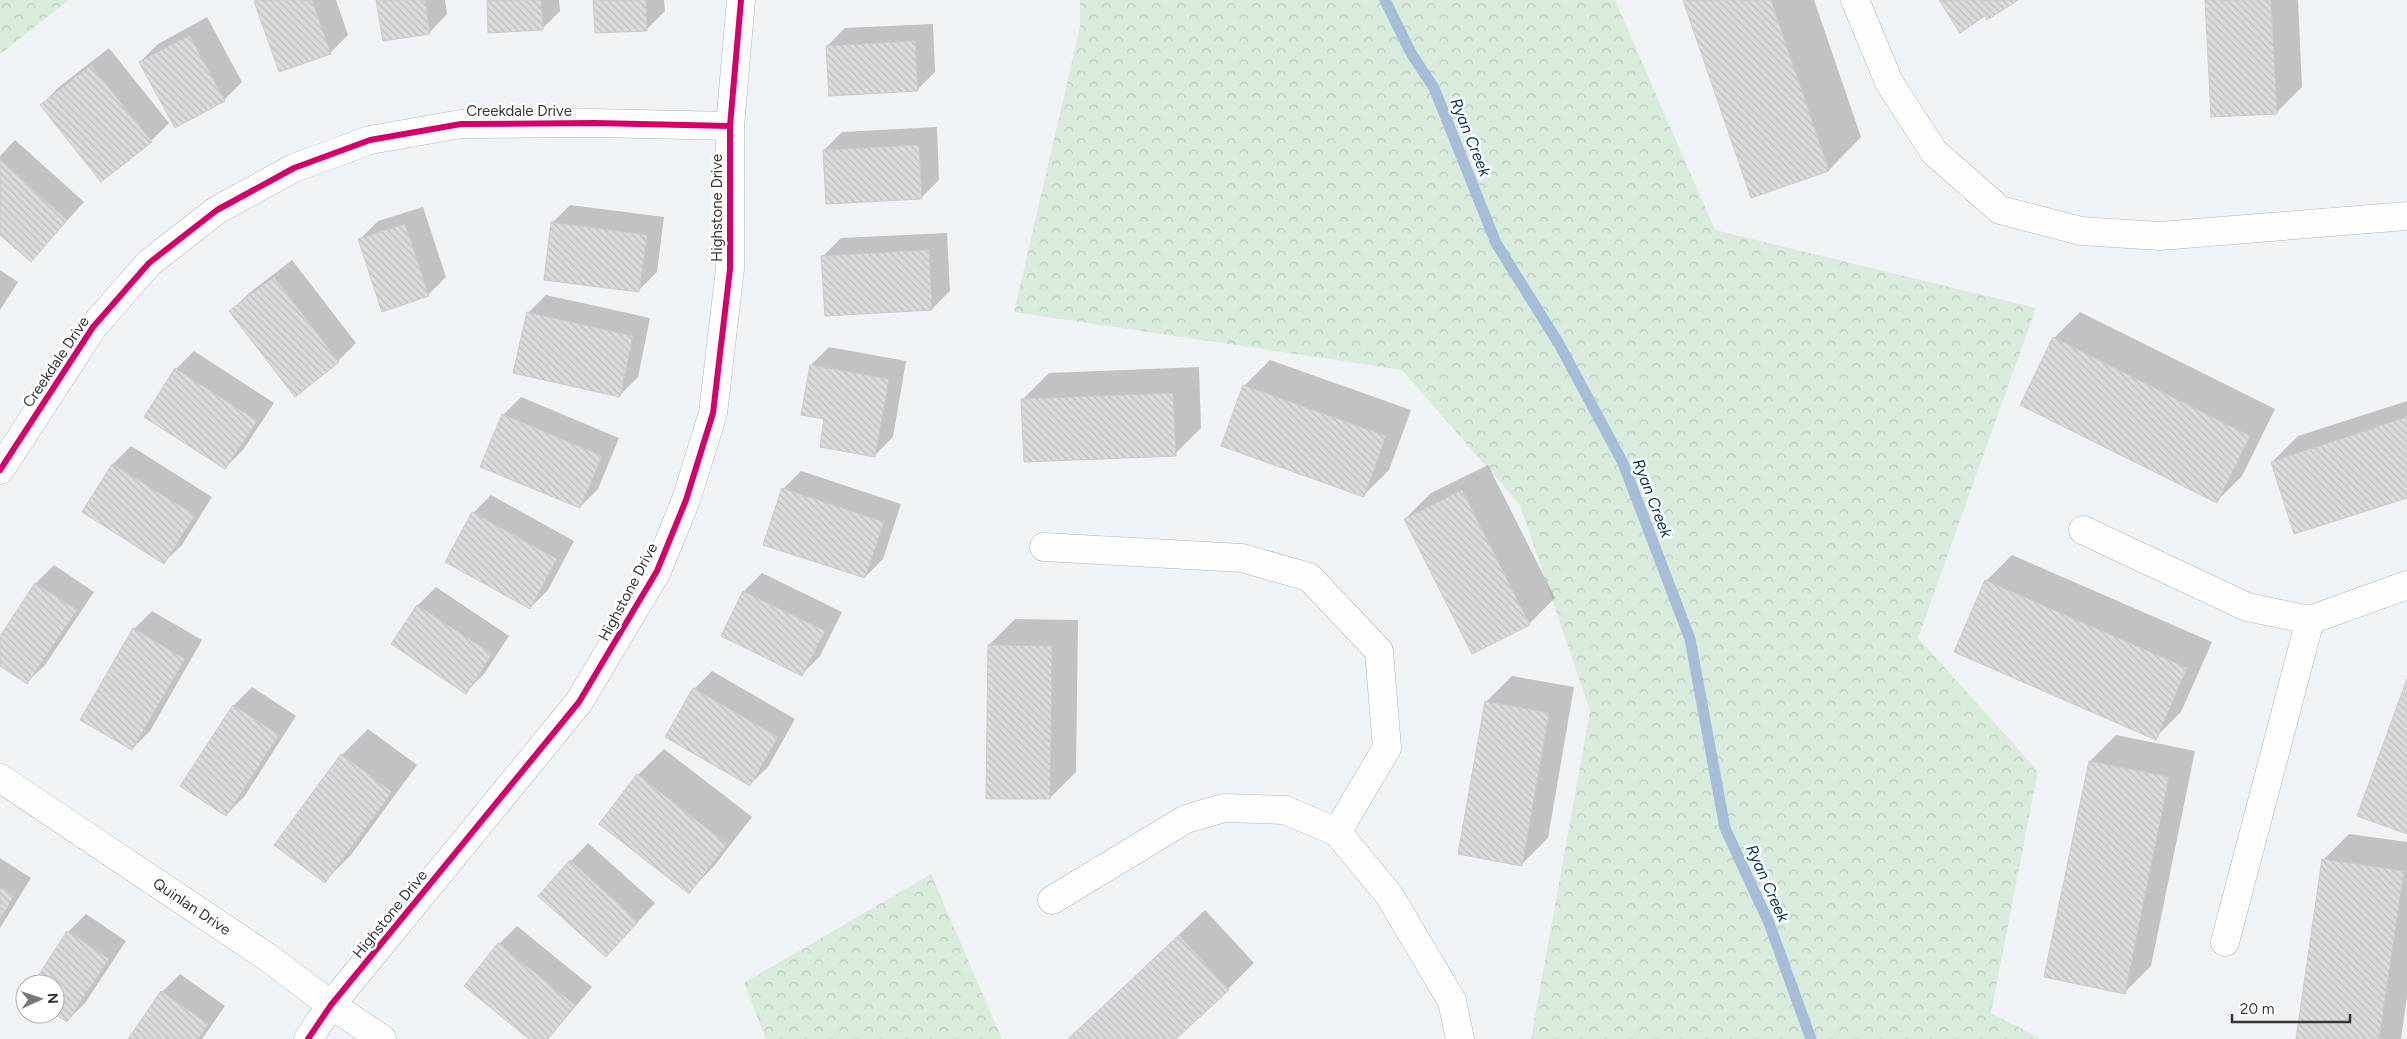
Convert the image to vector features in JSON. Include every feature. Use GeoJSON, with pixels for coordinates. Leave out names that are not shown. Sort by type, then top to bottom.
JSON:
{"type":"FeatureCollection","features":[{"type":"Feature","properties":{"kind":"street","name":"Highstone Drive"},"geometry":{"type":"LineString","coordinates":[[308,1039],[331,1005],[579,702],[657,571],[686,500],[713,413],[730,269],[730,126],[741,0]]}},
{"type":"Feature","properties":{"kind":"street"},"geometry":{"type":"LineString","coordinates":[[1854,0],[1889,82],[1934,152],[2000,210],[2081,231],[2160,236],[2407,216]]}},
{"type":"Feature","properties":{"kind":"street","name":"Creekdale Drive"},"geometry":{"type":"LineString","coordinates":[[0,470],[93,327],[150,263],[217,210],[294,168],[370,140],[461,124],[595,123],[730,126]]}},
{"type":"Feature","properties":{"kind":"street"},"geometry":{"type":"LineString","coordinates":[[2082,530],[2247,607],[2310,620],[2407,585]]}},
{"type":"Feature","properties":{"kind":"street"},"geometry":{"type":"LineString","coordinates":[[1044,547],[1242,558],[1309,577],[1379,652],[1388,748],[1337,832]]}},
{"type":"Feature","properties":{"kind":"street"},"geometry":{"type":"LineString","coordinates":[[2224,942],[2310,620]]}},
{"type":"Feature","properties":{"kind":"street","name":"Quinlan Drive"},"geometry":{"type":"LineString","coordinates":[[0,778],[270,959],[331,1005],[382,1039]]}},
{"type":"Feature","properties":{"kind":"street"},"geometry":{"type":"LineString","coordinates":[[1052,900],[1186,818],[1224,808],[1285,810],[1337,832],[1389,895],[1452,1001],[1460,1039]]}},
{"type":"Feature","properties":{"kind":"green space"},"geometry":{"type":"Polygon","coordinates":[[[0,0],[69,0],[0,54],[0,0]]]}},
{"type":"Feature","properties":{"kind":"green space"},"geometry":{"type":"Polygon","coordinates":[[[1080,0],[1615,0],[1715,230],[2036,308],[1918,638],[2038,771],[1991,1013],[2041,1039],[1531,1039],[1590,711],[1520,505],[1402,370],[1014,312],[1080,27],[1080,0]]]}},
{"type":"Feature","properties":{"kind":"green space"},"geometry":{"type":"Polygon","coordinates":[[[931,874],[1002,1039],[766,1039],[744,983],[931,874]]]}},
{"type":"Feature","properties":{"kind":"building"},"geometry":{"type":"Polygon","coordinates":[[[312,0],[331,54],[279,72],[254,1],[312,0]]]}},
{"type":"Feature","properties":{"kind":"building"},"geometry":{"type":"Polygon","coordinates":[[[376,0],[425,0],[430,34],[383,41],[376,0]]]}},
{"type":"Feature","properties":{"kind":"building"},"geometry":{"type":"Polygon","coordinates":[[[487,0],[541,0],[543,30],[488,33],[487,0]]]}},
{"type":"Feature","properties":{"kind":"building"},"geometry":{"type":"Polygon","coordinates":[[[593,0],[646,0],[647,31],[595,33],[593,0]]]}},
{"type":"Feature","properties":{"kind":"building"},"geometry":{"type":"Polygon","coordinates":[[[1683,0],[1771,0],[1829,171],[1751,198],[1683,0]]]}},
{"type":"Feature","properties":{"kind":"building"},"geometry":{"type":"Polygon","coordinates":[[[1939,0],[2018,0],[1987,20],[1985,16],[1960,33],[1939,0]]]}},
{"type":"Feature","properties":{"kind":"building"},"geometry":{"type":"Polygon","coordinates":[[[2205,0],[2271,0],[2277,114],[2211,117],[2205,0]]]}},
{"type":"Feature","properties":{"kind":"building"},"geometry":{"type":"Polygon","coordinates":[[[189,35],[225,101],[175,128],[139,62],[189,35]]]}},
{"type":"Feature","properties":{"kind":"building"},"geometry":{"type":"Polygon","coordinates":[[[915,41],[918,91],[829,96],[826,46],[915,41]]]}},
{"type":"Feature","properties":{"kind":"building"},"geometry":{"type":"Polygon","coordinates":[[[91,65],[152,142],[101,182],[40,105],[91,65]]]}},
{"type":"Feature","properties":{"kind":"building"},"geometry":{"type":"Polygon","coordinates":[[[919,145],[922,199],[826,204],[823,150],[919,145]]]}},
{"type":"Feature","properties":{"kind":"building"},"geometry":{"type":"Polygon","coordinates":[[[0,160],[67,220],[31,262],[0,235],[0,160]]]}},
{"type":"Feature","properties":{"kind":"building"},"geometry":{"type":"Polygon","coordinates":[[[551,222],[647,235],[639,292],[544,280],[551,222]]]}},
{"type":"Feature","properties":{"kind":"building"},"geometry":{"type":"Polygon","coordinates":[[[405,224],[429,296],[382,312],[358,239],[405,224]]]}},
{"type":"Feature","properties":{"kind":"building"},"geometry":{"type":"Polygon","coordinates":[[[929,250],[932,310],[825,316],[821,256],[929,250]]]}},
{"type":"Feature","properties":{"kind":"building"},"geometry":{"type":"Polygon","coordinates":[[[274,277],[339,362],[295,397],[229,311],[274,277]]]}},
{"type":"Feature","properties":{"kind":"building"},"geometry":{"type":"Polygon","coordinates":[[[527,312],[633,336],[620,397],[513,373],[527,312]]]}},
{"type":"Feature","properties":{"kind":"building"},"geometry":{"type":"Polygon","coordinates":[[[2053,337],[2250,436],[2217,503],[2020,405],[2053,337]]]}},
{"type":"Feature","properties":{"kind":"building"},"geometry":{"type":"Polygon","coordinates":[[[810,365],[889,379],[875,457],[820,447],[824,419],[801,415],[810,365]]]}},
{"type":"Feature","properties":{"kind":"building"},"geometry":{"type":"Polygon","coordinates":[[[175,368],[257,421],[225,469],[144,417],[175,368]]]}},
{"type":"Feature","properties":{"kind":"building"},"geometry":{"type":"Polygon","coordinates":[[[1243,385],[1386,436],[1364,497],[1221,446],[1243,385]]]}},
{"type":"Feature","properties":{"kind":"building"},"geometry":{"type":"Polygon","coordinates":[[[1173,393],[1176,456],[1024,462],[1021,399],[1173,393]]]}},
{"type":"Feature","properties":{"kind":"building"},"geometry":{"type":"Polygon","coordinates":[[[502,414],[602,456],[580,508],[480,467],[502,414]]]}},
{"type":"Feature","properties":{"kind":"building"},"geometry":{"type":"Polygon","coordinates":[[[2407,417],[2407,498],[2294,534],[2271,462],[2407,417]]]}},
{"type":"Feature","properties":{"kind":"building"},"geometry":{"type":"Polygon","coordinates":[[[112,464],[195,515],[164,564],[82,512],[112,464]]]}},
{"type":"Feature","properties":{"kind":"building"},"geometry":{"type":"Polygon","coordinates":[[[782,488],[884,522],[865,578],[763,545],[782,488]]]}},
{"type":"Feature","properties":{"kind":"building"},"geometry":{"type":"Polygon","coordinates":[[[1462,490],[1530,625],[1472,654],[1404,519],[1462,490]]]}},
{"type":"Feature","properties":{"kind":"building"},"geometry":{"type":"Polygon","coordinates":[[[472,512],[557,559],[530,609],[445,562],[472,512]]]}},
{"type":"Feature","properties":{"kind":"building"},"geometry":{"type":"Polygon","coordinates":[[[1985,580],[2187,668],[2156,740],[1954,652],[1985,580]]]}},
{"type":"Feature","properties":{"kind":"building"},"geometry":{"type":"Polygon","coordinates":[[[35,583],[77,610],[27,684],[0,666],[0,636],[35,583]]]}},
{"type":"Feature","properties":{"kind":"building"},"geometry":{"type":"Polygon","coordinates":[[[743,591],[825,631],[802,676],[721,636],[743,591]]]}},
{"type":"Feature","properties":{"kind":"building"},"geometry":{"type":"Polygon","coordinates":[[[417,605],[492,654],[466,694],[391,644],[417,605]]]}},
{"type":"Feature","properties":{"kind":"building"},"geometry":{"type":"Polygon","coordinates":[[[133,628],[185,659],[132,750],[80,720],[133,628]]]}},
{"type":"Feature","properties":{"kind":"building"},"geometry":{"type":"Polygon","coordinates":[[[988,645],[1052,646],[1050,799],[986,799],[988,645]]]}},
{"type":"Feature","properties":{"kind":"building"},"geometry":{"type":"Polygon","coordinates":[[[2407,679],[2407,834],[2357,816],[2407,679]]]}},
{"type":"Feature","properties":{"kind":"building"},"geometry":{"type":"Polygon","coordinates":[[[693,688],[778,737],[750,786],[665,737],[693,688]]]}},
{"type":"Feature","properties":{"kind":"building"},"geometry":{"type":"Polygon","coordinates":[[[1485,701],[1549,713],[1522,866],[1458,854],[1485,701]]]}},
{"type":"Feature","properties":{"kind":"building"},"geometry":{"type":"Polygon","coordinates":[[[233,705],[279,735],[226,816],[180,786],[233,705]]]}},
{"type":"Feature","properties":{"kind":"building"},"geometry":{"type":"Polygon","coordinates":[[[341,754],[392,792],[325,883],[274,845],[341,754]]]}},
{"type":"Feature","properties":{"kind":"building"},"geometry":{"type":"Polygon","coordinates":[[[2089,761],[2169,777],[2125,994],[2044,977],[2089,761]]]}},
{"type":"Feature","properties":{"kind":"building"},"geometry":{"type":"Polygon","coordinates":[[[637,774],[727,844],[689,894],[599,824],[637,774]]]}},
{"type":"Feature","properties":{"kind":"building"},"geometry":{"type":"Polygon","coordinates":[[[2322,859],[2404,871],[2379,1039],[2296,1039],[2322,859]]]}},
{"type":"Feature","properties":{"kind":"building"},"geometry":{"type":"Polygon","coordinates":[[[570,860],[638,922],[606,957],[538,896],[570,860]]]}},
{"type":"Feature","properties":{"kind":"building"},"geometry":{"type":"Polygon","coordinates":[[[0,887],[14,896],[0,919],[0,887]]]}},
{"type":"Feature","properties":{"kind":"building"},"geometry":{"type":"Polygon","coordinates":[[[67,931],[109,959],[67,1022],[65,1021],[65,974],[39,974],[67,931]]]}},
{"type":"Feature","properties":{"kind":"building"},"geometry":{"type":"Polygon","coordinates":[[[1179,935],[1229,990],[1176,1039],[1068,1039],[1179,935]]]}},
{"type":"Feature","properties":{"kind":"building"},"geometry":{"type":"Polygon","coordinates":[[[498,943],[575,1005],[548,1039],[529,1039],[464,986],[498,943]]]}},
{"type":"Feature","properties":{"kind":"building"},"geometry":{"type":"Polygon","coordinates":[[[161,991],[208,1024],[198,1039],[128,1039],[161,991]]]}},
{"type":"Feature","properties":{"kind":"waterway","name":"Ryan Creek"},"geometry":{"type":"LineString","coordinates":[[1385,0],[1411,53],[1434,88],[1496,243],[1559,344],[1623,463],[1690,639],[1725,828],[1769,923],[1811,1039]]}},
{"type":"Feature","properties":{"kind":"cycle path"},"geometry":{"type":"LineString","coordinates":[[308,1039],[331,1005],[579,702],[657,571],[686,500],[713,413],[730,269],[730,126],[741,0]]}},
{"type":"Feature","properties":{"kind":"cycle path"},"geometry":{"type":"LineString","coordinates":[[0,470],[93,327],[149,263],[217,210],[294,168],[370,140],[461,124],[595,123],[730,126]]}}]}
